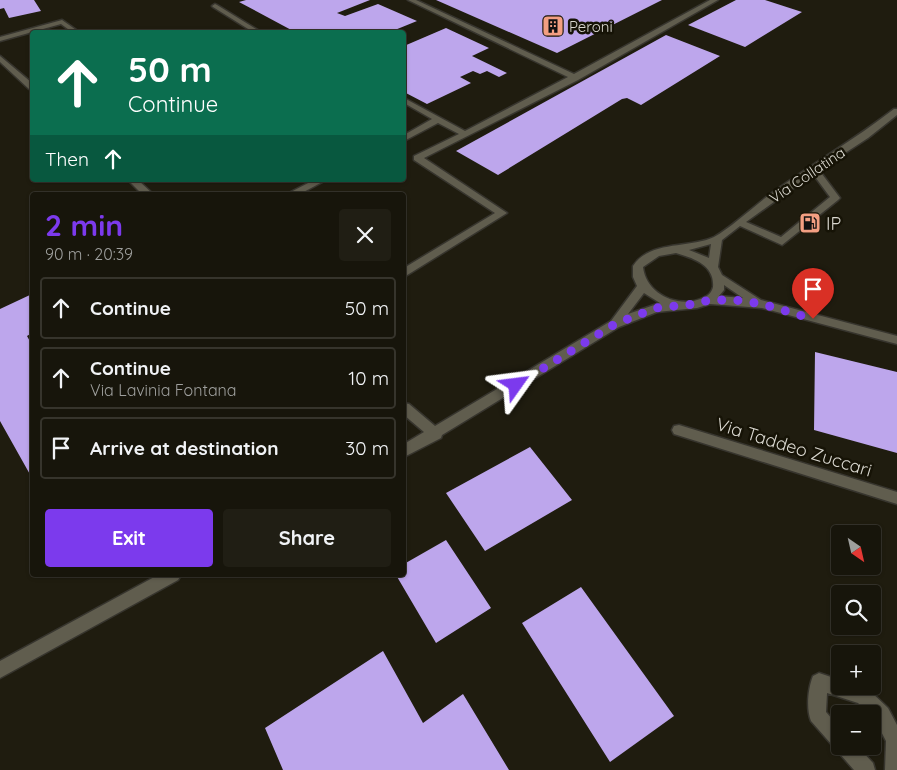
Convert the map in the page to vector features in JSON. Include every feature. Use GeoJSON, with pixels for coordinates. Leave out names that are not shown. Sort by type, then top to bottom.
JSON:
{"type":"FeatureCollection","features":[{"type":"Feature","properties":{"kind":"street"},"geometry":{"type":"LineString","coordinates":[[411,0],[575,78]]}},
{"type":"Feature","properties":{"kind":"street"},"geometry":{"type":"LineString","coordinates":[[406,272],[502,213],[417,158],[575,78],[715,0]]}},
{"type":"Feature","properties":{"kind":"street"},"geometry":{"type":"LineString","coordinates":[[215,6],[254,30]]}},
{"type":"Feature","properties":{"kind":"street"},"geometry":{"type":"LineString","coordinates":[[33,30],[62,22],[73,30]]}},
{"type":"Feature","properties":{"kind":"street"},"geometry":{"type":"LineString","coordinates":[[0,39],[30,31]]}},
{"type":"Feature","properties":{"kind":"street"},"geometry":{"type":"LineString","coordinates":[[0,58],[30,85]]}},
{"type":"Feature","properties":{"kind":"street"},"geometry":{"type":"LineString","coordinates":[[406,101],[465,134]]}},
{"type":"Feature","properties":{"kind":"street","name":"Via Collatina"},"geometry":{"type":"LineString","coordinates":[[676,250],[718,239],[813,168],[865,136],[897,111]]}},
{"type":"Feature","properties":{"kind":"street"},"geometry":{"type":"LineString","coordinates":[[406,137],[439,119]]}},
{"type":"Feature","properties":{"kind":"street"},"geometry":{"type":"LineString","coordinates":[[739,222],[782,242],[835,198],[813,168]]}},
{"type":"Feature","properties":{"kind":"street"},"geometry":{"type":"LineString","coordinates":[[135,182],[146,192]]}},
{"type":"Feature","properties":{"kind":"street"},"geometry":{"type":"LineString","coordinates":[[296,192],[316,182]]}},
{"type":"Feature","properties":{"kind":"street"},"geometry":{"type":"LineString","coordinates":[[713,267],[718,239]]}},
{"type":"Feature","properties":{"kind":"street"},"geometry":{"type":"LineString","coordinates":[[681,304],[652,295],[642,286],[638,266],[653,254],[662,251],[676,250],[699,257],[713,267],[720,278],[762,304]]}},
{"type":"Feature","properties":{"kind":"street"},"geometry":{"type":"LineString","coordinates":[[709,300],[718,290],[720,278]]}},
{"type":"Feature","properties":{"kind":"street"},"geometry":{"type":"LineString","coordinates":[[615,324],[642,286]]}},
{"type":"Feature","properties":{"kind":"street"},"geometry":{"type":"LineString","coordinates":[[406,450],[436,434],[615,324],[656,308],[695,304],[709,300],[735,300],[762,304],[897,340]]}},
{"type":"Feature","properties":{"kind":"street"},"geometry":{"type":"LineString","coordinates":[[406,410],[436,434]]}},
{"type":"Feature","properties":{"kind":"street","name":"Via Taddeo Zuccari"},"geometry":{"type":"LineString","coordinates":[[679,430],[897,498]]}},
{"type":"Feature","properties":{"kind":"street"},"geometry":{"type":"LineString","coordinates":[[0,670],[169,577]]}},
{"type":"Feature","properties":{"kind":"street"},"geometry":{"type":"LineString","coordinates":[[831,731],[816,715],[819,682],[863,696],[872,705]]}},
{"type":"Feature","properties":{"kind":"street"},"geometry":{"type":"LineString","coordinates":[[881,713],[895,740],[894,770]]}},
{"type":"Feature","properties":{"kind":"street"},"geometry":{"type":"LineString","coordinates":[[853,755],[866,770]]}},
{"type":"Feature","properties":{"kind":"building"},"geometry":{"type":"Polygon","coordinates":[[[0,0],[34,0],[41,11],[9,18],[4,8],[0,9],[0,0]]]}},
{"type":"Feature","properties":{"kind":"building"},"geometry":{"type":"Polygon","coordinates":[[[246,0],[370,0],[337,13],[345,16],[378,4],[417,21],[395,30],[291,30],[239,2],[246,0]]]}},
{"type":"Feature","properties":{"kind":"building","name":"Peroni"},"geometry":{"type":"Polygon","coordinates":[[[436,0],[662,0],[557,53],[436,0]]]}},
{"type":"Feature","properties":{"kind":"building"},"geometry":{"type":"Polygon","coordinates":[[[736,0],[765,0],[802,12],[745,47],[688,25],[736,0]]]}},
{"type":"Feature","properties":{"kind":"building"},"geometry":{"type":"Polygon","coordinates":[[[446,28],[489,48],[472,56],[507,73],[499,77],[487,71],[480,74],[473,71],[460,77],[471,83],[427,104],[406,93],[406,45],[446,28]]]}},
{"type":"Feature","properties":{"kind":"building"},"geometry":{"type":"Polygon","coordinates":[[[666,35],[720,56],[641,105],[627,98],[622,99],[498,175],[456,151],[666,35]]]}},
{"type":"Feature","properties":{"kind":"building"},"geometry":{"type":"Polygon","coordinates":[[[30,295],[30,334],[27,336],[30,341],[30,474],[0,421],[0,309],[30,295]]]}},
{"type":"Feature","properties":{"kind":"building"},"geometry":{"type":"Polygon","coordinates":[[[815,352],[897,372],[897,453],[814,430],[815,352]]]}},
{"type":"Feature","properties":{"kind":"building"},"geometry":{"type":"Polygon","coordinates":[[[530,447],[572,500],[485,551],[446,493],[530,447]]]}},
{"type":"Feature","properties":{"kind":"building"},"geometry":{"type":"Polygon","coordinates":[[[446,540],[491,608],[436,643],[397,577],[406,577],[406,563],[446,540]]]}},
{"type":"Feature","properties":{"kind":"building"},"geometry":{"type":"Polygon","coordinates":[[[581,587],[674,716],[610,762],[522,623],[581,587]]]}},
{"type":"Feature","properties":{"kind":"building"},"geometry":{"type":"Polygon","coordinates":[[[383,651],[423,723],[463,694],[509,770],[283,770],[265,728],[383,651]]]}},
{"type":"Feature","properties":{"kind":"place","name":"Peroni"},"geometry":{"type":"Point","coordinates":[553,26]}},
{"type":"Feature","properties":{"kind":"place","name":"IP"},"geometry":{"type":"Point","coordinates":[810,223]}},
{"type":"Feature","properties":{"kind":"route"},"geometry":{"type":"LineString","coordinates":[[516,385],[615,324],[656,308],[695,304],[709,300],[735,300],[762,304],[813,319]]}}]}
